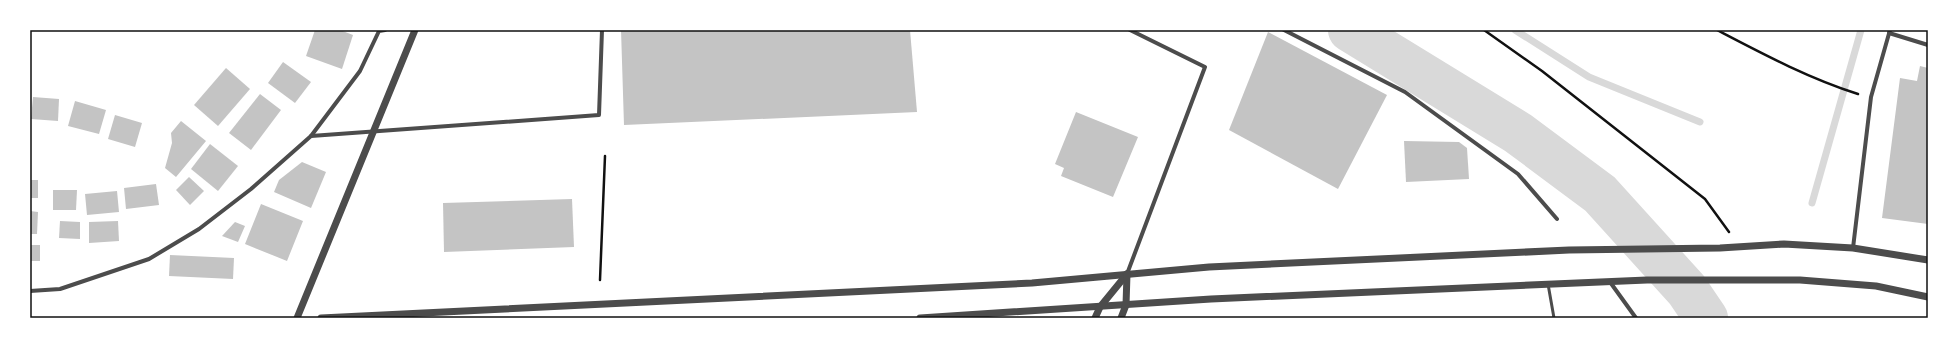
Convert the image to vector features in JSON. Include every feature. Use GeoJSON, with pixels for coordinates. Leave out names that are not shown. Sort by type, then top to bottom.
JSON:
{"type":"FeatureCollection","features":[{"type":"Feature","properties":{"kind":"street"},"geometry":{"type":"LineString","coordinates":[[30,291],[60,289],[149,259],[199,229],[234,202],[311,136],[360,71],[379,31],[385,30]]}},
{"type":"Feature","properties":{"kind":"street"},"geometry":{"type":"LineString","coordinates":[[297,318],[415,30]]}},
{"type":"Feature","properties":{"kind":"street"},"geometry":{"type":"LineString","coordinates":[[311,136],[373,133],[599,115],[602,30]]}},
{"type":"Feature","properties":{"kind":"street"},"geometry":{"type":"LineString","coordinates":[[1096,318],[1100,307],[1127,274],[1205,67],[1130,30]]}},
{"type":"Feature","properties":{"kind":"street"},"geometry":{"type":"LineString","coordinates":[[1284,30],[1405,92],[1518,174],[1557,219]]}},
{"type":"Feature","properties":{"kind":"street"},"geometry":{"type":"LineString","coordinates":[[1853,248],[1871,98],[1889,32],[1928,45]]}},
{"type":"Feature","properties":{"kind":"street"},"geometry":{"type":"LineString","coordinates":[[321,318],[1032,283],[1209,267],[1619,249],[1720,248],[1784,244],[1853,248],[1928,260]]}},
{"type":"Feature","properties":{"kind":"street"},"geometry":{"type":"LineString","coordinates":[[1121,318],[1126,305],[1127,274]]}},
{"type":"Feature","properties":{"kind":"street"},"geometry":{"type":"LineString","coordinates":[[920,318],[1211,299],[1647,280],[1800,280],[1876,286],[1928,297]]}},
{"type":"Feature","properties":{"kind":"street"},"geometry":{"type":"LineString","coordinates":[[1610,282],[1636,318]]}},
{"type":"Feature","properties":{"kind":"lane"},"geometry":{"type":"LineString","coordinates":[[1548,284],[1554,318]]}},
{"type":"Feature","properties":{"kind":"path"},"geometry":{"type":"LineString","coordinates":[[1484,30],[1542,71],[1705,199],[1739,247]]}},
{"type":"Feature","properties":{"kind":"path"},"geometry":{"type":"LineString","coordinates":[[1717,30],[1796,71],[1831,85],[1861,94]]}},
{"type":"Feature","properties":{"kind":"path"},"geometry":{"type":"LineString","coordinates":[[600,280],[605,156]]}},
{"type":"Feature","properties":{"kind":"building"},"geometry":{"type":"Polygon","coordinates":[[[315,30],[340,30],[353,35],[342,69],[306,56],[315,30]]]}},
{"type":"Feature","properties":{"kind":"building"},"geometry":{"type":"Polygon","coordinates":[[[621,30],[910,30],[917,112],[624,125],[621,30]]]}},
{"type":"Feature","properties":{"kind":"building"},"geometry":{"type":"Polygon","coordinates":[[[1268,32],[1387,95],[1338,189],[1229,130],[1268,32]]]}},
{"type":"Feature","properties":{"kind":"building"},"geometry":{"type":"Polygon","coordinates":[[[283,62],[311,82],[295,103],[268,83],[283,62]]]}},
{"type":"Feature","properties":{"kind":"building"},"geometry":{"type":"Polygon","coordinates":[[[1920,66],[1928,68],[1928,224],[1882,218],[1900,78],[1917,81],[1920,66]]]}},
{"type":"Feature","properties":{"kind":"building"},"geometry":{"type":"Polygon","coordinates":[[[226,68],[250,89],[218,126],[194,105],[226,68]]]}},
{"type":"Feature","properties":{"kind":"building"},"geometry":{"type":"Polygon","coordinates":[[[260,94],[281,110],[251,150],[229,133],[260,94]]]}},
{"type":"Feature","properties":{"kind":"building"},"geometry":{"type":"Polygon","coordinates":[[[33,97],[59,99],[58,121],[31,119],[33,97]]]}},
{"type":"Feature","properties":{"kind":"building"},"geometry":{"type":"Polygon","coordinates":[[[75,101],[106,110],[99,134],[68,126],[75,101]]]}},
{"type":"Feature","properties":{"kind":"building"},"geometry":{"type":"Polygon","coordinates":[[[1076,112],[1138,137],[1113,197],[1061,176],[1064,168],[1055,164],[1076,112]]]}},
{"type":"Feature","properties":{"kind":"building"},"geometry":{"type":"Polygon","coordinates":[[[115,115],[142,123],[135,147],[108,139],[115,115]]]}},
{"type":"Feature","properties":{"kind":"building"},"geometry":{"type":"Polygon","coordinates":[[[181,121],[206,141],[176,177],[165,168],[172,143],[171,133],[181,121]]]}},
{"type":"Feature","properties":{"kind":"building"},"geometry":{"type":"Polygon","coordinates":[[[1404,141],[1459,142],[1467,148],[1469,179],[1406,182],[1404,141]]]}},
{"type":"Feature","properties":{"kind":"building"},"geometry":{"type":"Polygon","coordinates":[[[210,144],[238,166],[218,191],[191,169],[210,144]]]}},
{"type":"Feature","properties":{"kind":"building"},"geometry":{"type":"Polygon","coordinates":[[[302,162],[326,172],[311,208],[274,192],[279,180],[302,162]]]}},
{"type":"Feature","properties":{"kind":"building"},"geometry":{"type":"Polygon","coordinates":[[[189,177],[204,191],[190,205],[176,190],[189,177]]]}},
{"type":"Feature","properties":{"kind":"building"},"geometry":{"type":"Polygon","coordinates":[[[30,180],[38,180],[38,198],[30,198],[30,180]]]}},
{"type":"Feature","properties":{"kind":"building"},"geometry":{"type":"Polygon","coordinates":[[[156,184],[159,205],[126,209],[124,188],[156,184]]]}},
{"type":"Feature","properties":{"kind":"building"},"geometry":{"type":"Polygon","coordinates":[[[53,190],[77,190],[76,210],[53,210],[53,190]]]}},
{"type":"Feature","properties":{"kind":"building"},"geometry":{"type":"Polygon","coordinates":[[[117,191],[119,212],[87,215],[85,194],[117,191]]]}},
{"type":"Feature","properties":{"kind":"building"},"geometry":{"type":"Polygon","coordinates":[[[572,199],[574,247],[444,252],[443,203],[572,199]]]}},
{"type":"Feature","properties":{"kind":"building"},"geometry":{"type":"Polygon","coordinates":[[[261,204],[303,221],[287,261],[245,244],[261,204]]]}},
{"type":"Feature","properties":{"kind":"building"},"geometry":{"type":"Polygon","coordinates":[[[30,211],[38,212],[37,234],[30,234],[30,211]]]}},
{"type":"Feature","properties":{"kind":"building"},"geometry":{"type":"Polygon","coordinates":[[[60,221],[80,222],[80,239],[59,238],[60,221]]]}},
{"type":"Feature","properties":{"kind":"building"},"geometry":{"type":"Polygon","coordinates":[[[118,221],[119,241],[89,243],[89,222],[118,221]]]}},
{"type":"Feature","properties":{"kind":"building"},"geometry":{"type":"Polygon","coordinates":[[[235,222],[245,226],[238,242],[222,236],[235,222]]]}},
{"type":"Feature","properties":{"kind":"building"},"geometry":{"type":"Polygon","coordinates":[[[30,245],[40,245],[40,261],[30,261],[30,245]]]}},
{"type":"Feature","properties":{"kind":"building"},"geometry":{"type":"Polygon","coordinates":[[[170,255],[234,258],[233,279],[169,276],[170,255]]]}},
{"type":"Feature","properties":{"kind":"waterway"},"geometry":{"type":"LineString","coordinates":[[1350,30],[1518,133],[1600,194],[1687,290],[1706,318]]}},
{"type":"Feature","properties":{"kind":"waterway"},"geometry":{"type":"LineString","coordinates":[[1515,30],[1589,77],[1700,122]]}},
{"type":"Feature","properties":{"kind":"waterway"},"geometry":{"type":"LineString","coordinates":[[1812,203],[1861,30]]}}]}
